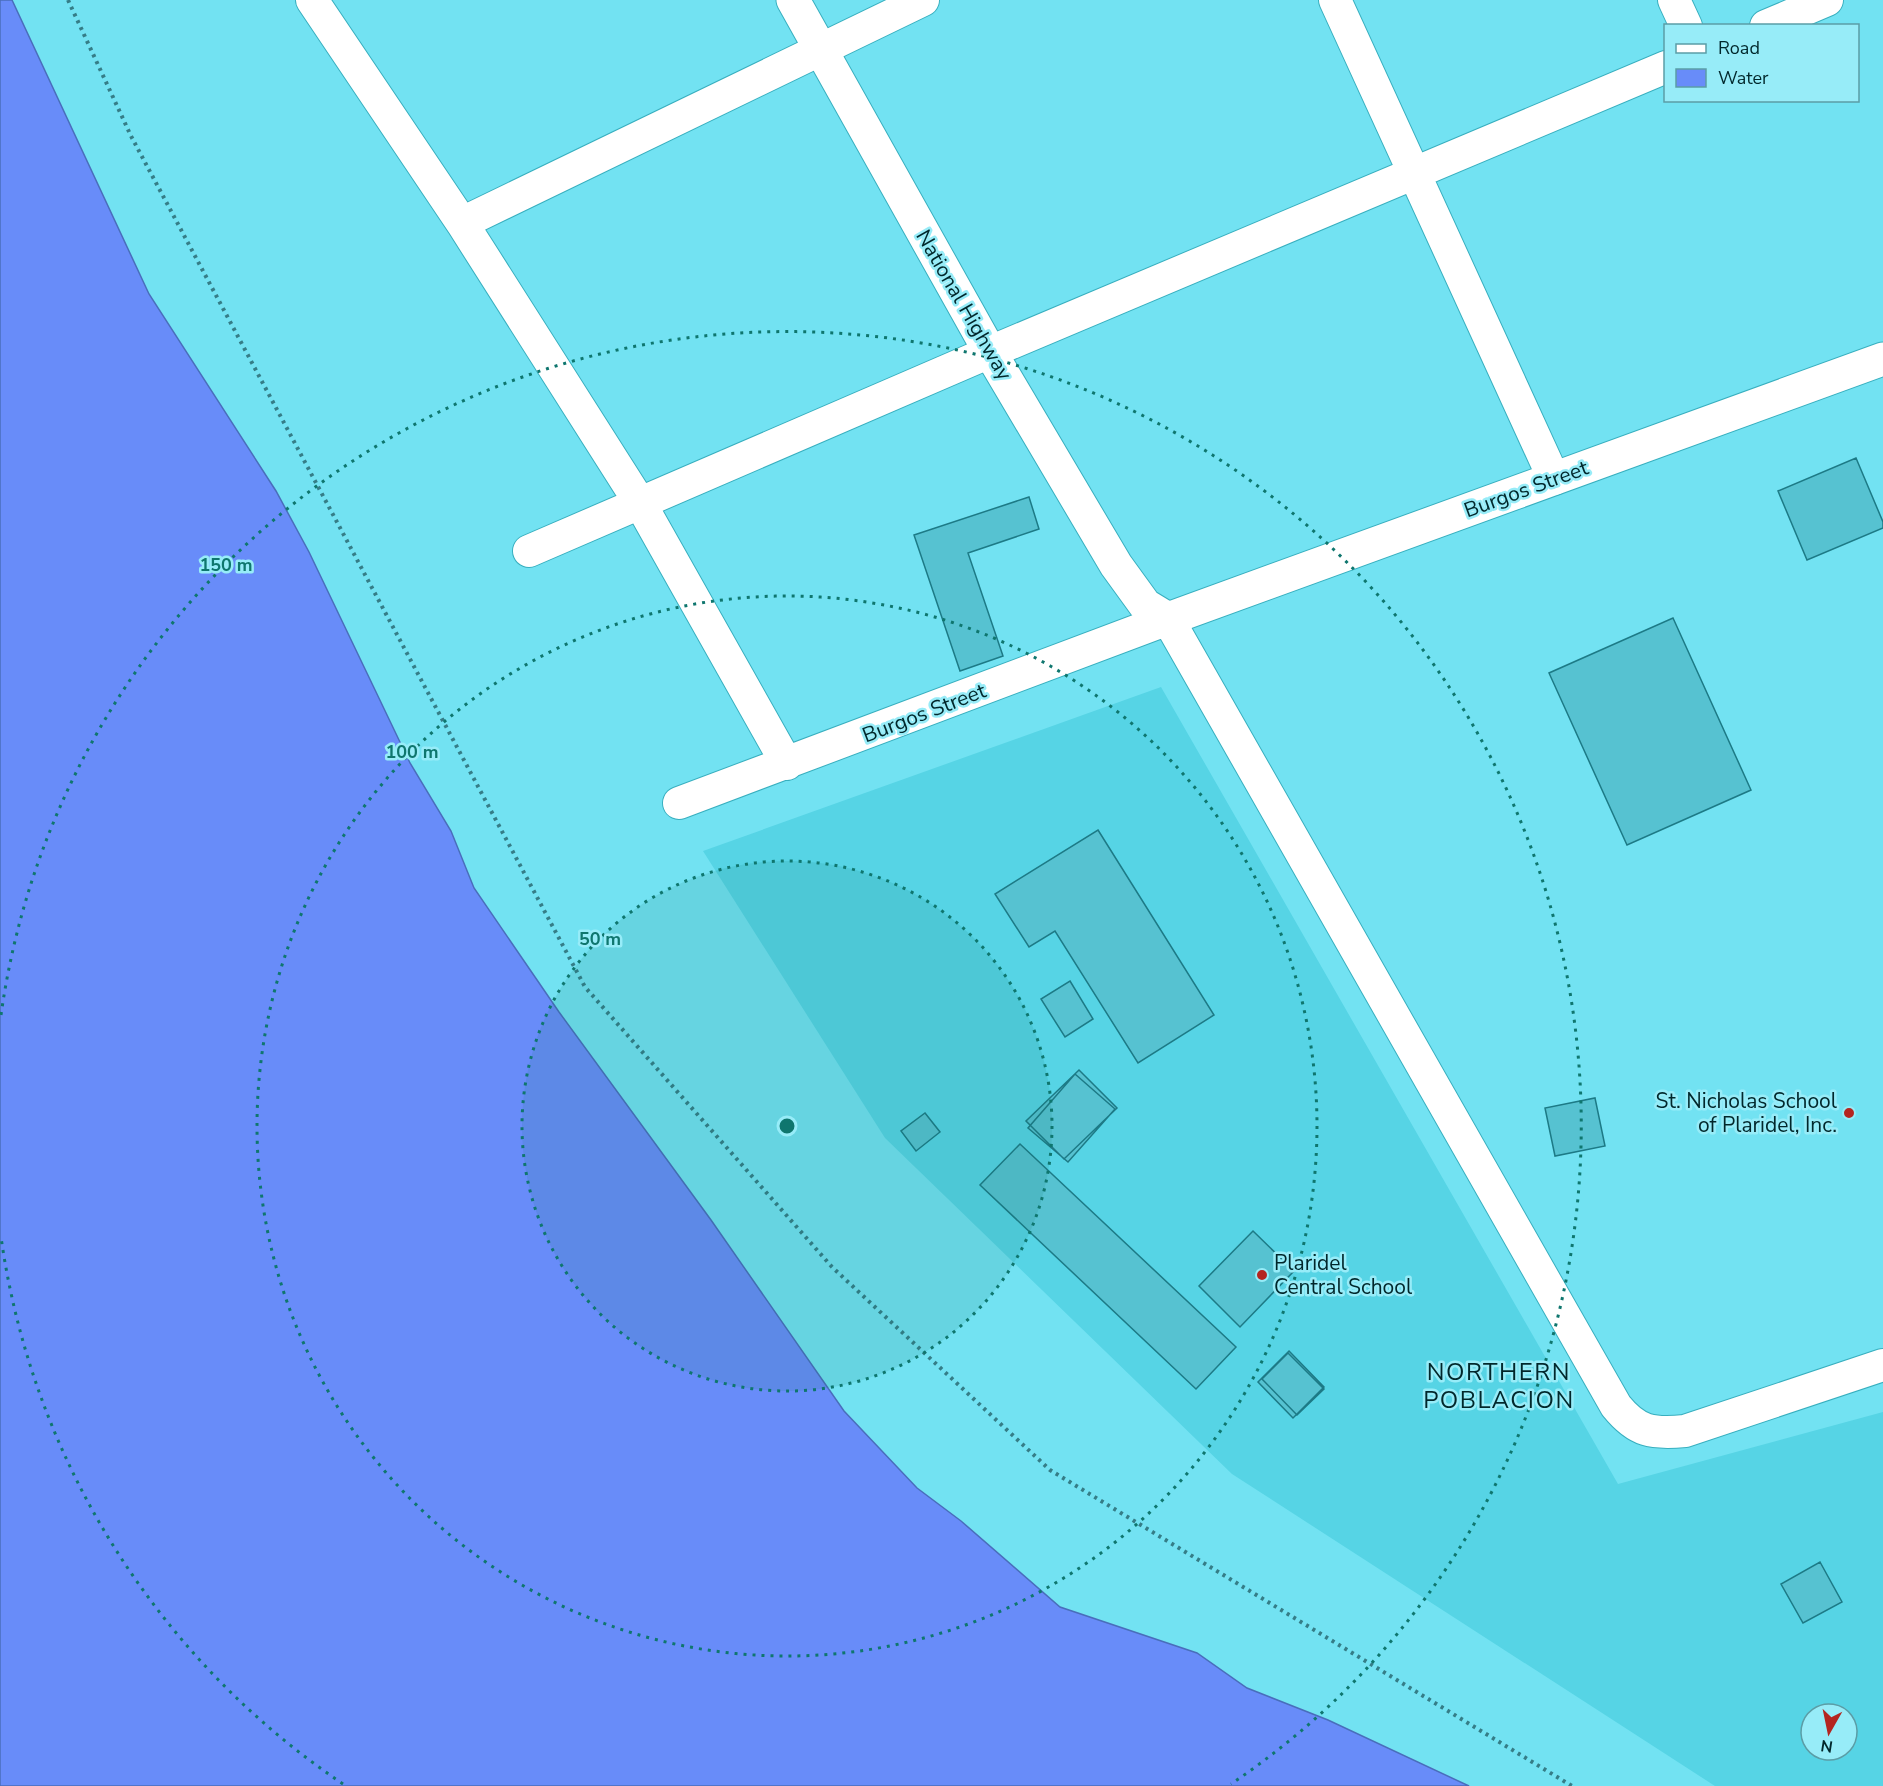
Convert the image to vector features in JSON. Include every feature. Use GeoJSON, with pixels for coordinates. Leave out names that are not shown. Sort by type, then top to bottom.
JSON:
{"type":"FeatureCollection","features":[{"type":"Feature","properties":{"kind":"street"},"geometry":{"type":"LineString","coordinates":[[312,0],[462,223],[640,503],[787,765]]}},
{"type":"Feature","properties":{"kind":"street","name":"National Highway"},"geometry":{"type":"LineString","coordinates":[[793,0],[990,352],[1116,565],[1157,612]]}},
{"type":"Feature","properties":{"kind":"street"},"geometry":{"type":"LineString","coordinates":[[462,223],[922,0]]}},
{"type":"Feature","properties":{"kind":"street"},"geometry":{"type":"LineString","coordinates":[[1335,0],[1554,479]]}},
{"type":"Feature","properties":{"kind":"street"},"geometry":{"type":"LineString","coordinates":[[1674,0],[1685,24]]}},
{"type":"Feature","properties":{"kind":"street"},"geometry":{"type":"LineString","coordinates":[[1771,24],[1827,0]]}},
{"type":"Feature","properties":{"kind":"street"},"geometry":{"type":"LineString","coordinates":[[529,551],[990,352],[1664,67]]}},
{"type":"Feature","properties":{"kind":"street","name":"Burgos Street"},"geometry":{"type":"LineString","coordinates":[[679,803],[787,765],[1157,612],[1554,479],[1883,359]]}},
{"type":"Feature","properties":{"kind":"street"},"geometry":{"type":"LineString","coordinates":[[1157,612],[1616,1406],[1628,1421],[1644,1430],[1665,1433],[1685,1431],[1883,1365]]}},
{"type":"Feature","properties":{"kind":"path"},"geometry":{"type":"LineString","coordinates":[[68,0],[131,136],[585,987],[832,1267],[1050,1470],[1572,1786]]}},
{"type":"Feature","properties":{"kind":"shaded area","name":"Plaridel Central School"},"geometry":{"type":"Polygon","coordinates":[[[1161,687],[1618,1484],[1883,1412],[1883,1786],[1715,1786],[1232,1474],[885,1138],[703,851],[1161,687]]]}},
{"type":"Feature","properties":{"kind":"water"},"geometry":{"type":"Polygon","coordinates":[[[0,0],[12,0],[149,294],[276,491],[309,552],[410,763],[451,831],[474,888],[559,1012],[711,1220],[844,1411],[917,1488],[961,1521],[1060,1607],[1197,1653],[1247,1688],[1328,1720],[1469,1786],[0,1786],[0,0]]]}},
{"type":"Feature","properties":{"kind":"building"},"geometry":{"type":"Polygon","coordinates":[[[1856,458],[1883,522],[1883,528],[1807,560],[1778,491],[1856,458]]]}},
{"type":"Feature","properties":{"kind":"building"},"geometry":{"type":"Polygon","coordinates":[[[1029,497],[1039,529],[968,553],[1003,656],[960,671],[914,535],[1029,497]]]}},
{"type":"Feature","properties":{"kind":"building"},"geometry":{"type":"Polygon","coordinates":[[[1673,618],[1751,790],[1627,845],[1549,673],[1673,618]]]}},
{"type":"Feature","properties":{"kind":"building"},"geometry":{"type":"Polygon","coordinates":[[[1098,830],[1214,1015],[1138,1063],[1055,931],[1029,947],[995,894],[1098,830]]]}},
{"type":"Feature","properties":{"kind":"building"},"geometry":{"type":"Polygon","coordinates":[[[1070,981],[1093,1019],[1065,1037],[1041,999],[1070,981]]]}},
{"type":"Feature","properties":{"kind":"building"},"geometry":{"type":"Polygon","coordinates":[[[1079,1070],[1117,1108],[1064,1159],[1026,1121],[1079,1070]]]}},
{"type":"Feature","properties":{"kind":"building"},"geometry":{"type":"Polygon","coordinates":[[[1075,1074],[1115,1109],[1068,1162],[1028,1128],[1075,1074]]]}},
{"type":"Feature","properties":{"kind":"building"},"geometry":{"type":"Polygon","coordinates":[[[1595,1098],[1605,1146],[1555,1156],[1545,1108],[1595,1098]]]}},
{"type":"Feature","properties":{"kind":"building"},"geometry":{"type":"Polygon","coordinates":[[[925,1113],[940,1132],[916,1151],[901,1131],[925,1113]]]}},
{"type":"Feature","properties":{"kind":"building"},"geometry":{"type":"Polygon","coordinates":[[[1020,1144],[1236,1347],[1196,1389],[980,1185],[1020,1144]]]}},
{"type":"Feature","properties":{"kind":"building"},"geometry":{"type":"Polygon","coordinates":[[[1253,1231],[1294,1271],[1240,1327],[1199,1286],[1253,1231]]]}},
{"type":"Feature","properties":{"kind":"building"},"geometry":{"type":"Polygon","coordinates":[[[1289,1351],[1324,1387],[1293,1418],[1258,1382],[1289,1351]]]}},
{"type":"Feature","properties":{"kind":"building"},"geometry":{"type":"Polygon","coordinates":[[[1288,1353],[1324,1389],[1297,1415],[1262,1379],[1288,1353]]]}},
{"type":"Feature","properties":{"kind":"building"},"geometry":{"type":"Polygon","coordinates":[[[1820,1562],[1842,1602],[1803,1623],[1781,1584],[1820,1562]]]}},
{"type":"Feature","properties":{"kind":"place","name":"St. Nicholas School of Plaridel, Inc."},"geometry":{"type":"Point","coordinates":[1849,1113]}},
{"type":"Feature","properties":{"kind":"place","name":"Plaridel Central School"},"geometry":{"type":"Point","coordinates":[1262,1275]}},
{"type":"Feature","properties":{"kind":"district","name":"NORTHERN POBLACION"},"geometry":{"type":"Point","coordinates":[1499,1386]}}]}
